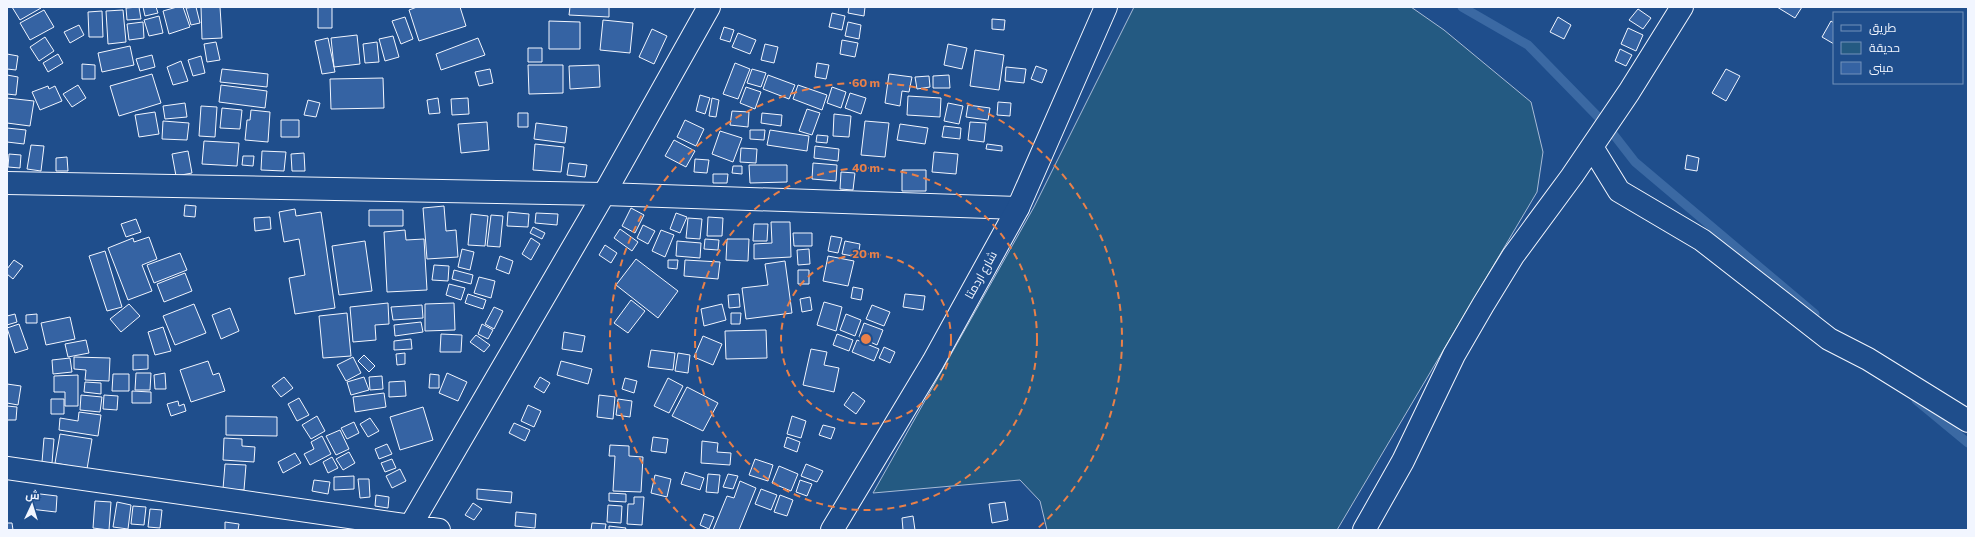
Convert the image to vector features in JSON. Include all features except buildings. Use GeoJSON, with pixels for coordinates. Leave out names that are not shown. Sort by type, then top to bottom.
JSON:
{"type":"FeatureCollection","features":[{"type":"Feature","properties":{"kind":"street"},"geometry":{"type":"LineString","coordinates":[[409,528],[604,194],[709,7]]}},
{"type":"Feature","properties":{"kind":"street","name":"شارع اردمتا"},"geometry":{"type":"LineString","coordinates":[[832,530],[933,362],[1018,208],[1106,7]]}},
{"type":"Feature","properties":{"kind":"street"},"geometry":{"type":"LineString","coordinates":[[1364,530],[1403,461],[1454,355],[1483,305],[1513,256],[1592,147],[1629,92],[1682,7]]}},
{"type":"Feature","properties":{"kind":"street"},"geometry":{"type":"LineString","coordinates":[[1592,147],[1619,191],[1702,240],[1829,339],[1868,359],[1968,421]]}},
{"type":"Feature","properties":{"kind":"street"},"geometry":{"type":"LineString","coordinates":[[7,183],[604,194],[1018,208]]}},
{"type":"Feature","properties":{"kind":"street"},"geometry":{"type":"LineString","coordinates":[[7,468],[409,528],[439,530]]}},
{"type":"Feature","properties":{"kind":"green space"},"geometry":{"type":"Polygon","coordinates":[[[1134,7],[1411,7],[1444,30],[1531,102],[1543,152],[1537,192],[1337,530],[1047,530],[1040,501],[1020,480],[873,493],[1034,207],[1134,7]]]}},
{"type":"Feature","properties":{"kind":"waterway"},"geometry":{"type":"LineString","coordinates":[[1462,7],[1528,45],[1607,126],[1635,162],[1815,314]]}},
{"type":"Feature","properties":{"kind":"waterway"},"geometry":{"type":"LineString","coordinates":[[1916,400],[1968,443]]}}]}
